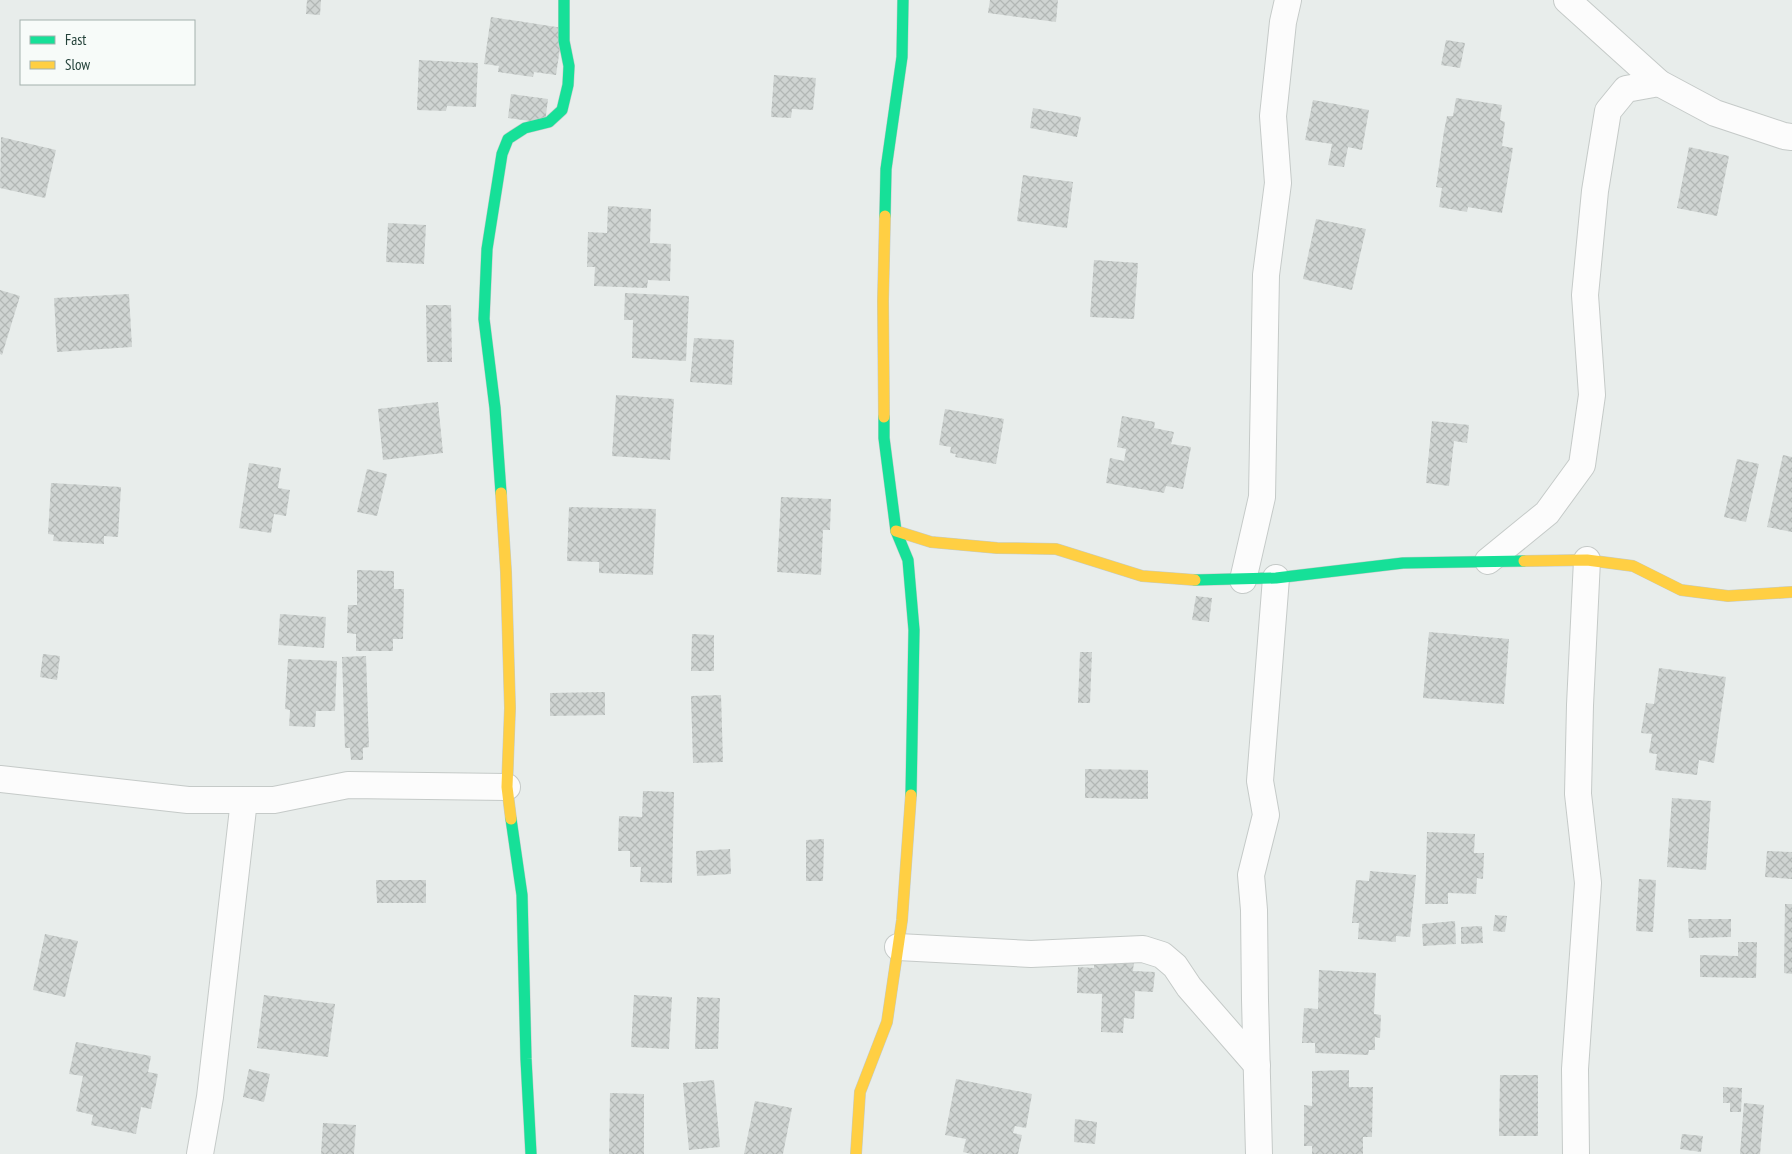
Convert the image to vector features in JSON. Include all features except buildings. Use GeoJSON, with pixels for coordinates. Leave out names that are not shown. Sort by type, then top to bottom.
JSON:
{"type":"FeatureCollection","features":[{"type":"Feature","properties":{"kind":"street"},"geometry":{"type":"LineString","coordinates":[[531,1154],[526,1059],[522,895],[507,788],[510,708],[506,581],[495,408],[484,319],[487,249],[502,154],[508,139],[525,128],[549,122],[562,110],[568,85],[569,66],[564,41],[564,0]]}},
{"type":"Feature","properties":{"kind":"street"},"geometry":{"type":"LineString","coordinates":[[856,1154],[860,1092],[888,1022],[902,920],[912,775],[914,630],[908,560],[896,531],[884,438],[883,300],[886,170],[902,57],[903,0]]}},
{"type":"Feature","properties":{"kind":"street"},"geometry":{"type":"LineString","coordinates":[[1243,580],[1262,497],[1266,274],[1278,183],[1273,116],[1283,22],[1288,0]]}},
{"type":"Feature","properties":{"kind":"street"},"geometry":{"type":"LineString","coordinates":[[1567,0],[1659,83],[1715,113],[1792,137]]}},
{"type":"Feature","properties":{"kind":"street"},"geometry":{"type":"LineString","coordinates":[[1488,561],[1547,513],[1582,465],[1592,395],[1585,295],[1595,191],[1608,111],[1626,89],[1659,83]]}},
{"type":"Feature","properties":{"kind":"street"},"geometry":{"type":"LineString","coordinates":[[896,531],[931,542],[997,548],[1056,549],[1142,576],[1202,581],[1276,578],[1403,563],[1587,560],[1632,566],[1681,590],[1728,596],[1792,592]]}},
{"type":"Feature","properties":{"kind":"street"},"geometry":{"type":"LineString","coordinates":[[1576,1154],[1575,1069],[1588,883],[1578,794],[1587,560]]}},
{"type":"Feature","properties":{"kind":"street"},"geometry":{"type":"LineString","coordinates":[[1260,1154],[1254,910],[1251,875],[1266,816],[1260,781],[1276,578]]}},
{"type":"Feature","properties":{"kind":"street"},"geometry":{"type":"LineString","coordinates":[[0,780],[188,800],[274,800],[348,784],[507,788]]}},
{"type":"Feature","properties":{"kind":"street"},"geometry":{"type":"LineString","coordinates":[[200,1154],[210,1097],[244,800]]}},
{"type":"Feature","properties":{"kind":"street"},"geometry":{"type":"LineString","coordinates":[[898,947],[1031,954],[1143,949],[1162,954],[1175,966],[1189,988],[1257,1065]]}},
{"type":"Feature","properties":{"kind":"traffic: fast"},"geometry":{"type":"LineString","coordinates":[[501,493],[495,408],[484,319],[487,249],[502,154],[508,139],[525,128],[549,122],[562,110],[568,85],[569,66],[564,41],[564,0]]}},
{"type":"Feature","properties":{"kind":"traffic: fast"},"geometry":{"type":"LineString","coordinates":[[885,216],[886,169],[902,57],[903,0]]}},
{"type":"Feature","properties":{"kind":"traffic: fast"},"geometry":{"type":"LineString","coordinates":[[884,417],[884,438],[896,531],[908,560],[914,630],[911,795]]}},
{"type":"Feature","properties":{"kind":"traffic: fast"},"geometry":{"type":"LineString","coordinates":[[1195,580],[1276,578],[1403,563],[1524,561]]}},
{"type":"Feature","properties":{"kind":"traffic: fast"},"geometry":{"type":"LineString","coordinates":[[511,819],[522,895],[526,1059],[531,1154]]}},
{"type":"Feature","properties":{"kind":"traffic: slow"},"geometry":{"type":"LineString","coordinates":[[884,417],[883,301],[885,216]]}},
{"type":"Feature","properties":{"kind":"traffic: slow"},"geometry":{"type":"LineString","coordinates":[[501,493],[506,572],[510,708],[507,787],[511,819]]}},
{"type":"Feature","properties":{"kind":"traffic: slow"},"geometry":{"type":"LineString","coordinates":[[896,531],[931,542],[997,548],[1056,549],[1142,576],[1195,580]]}},
{"type":"Feature","properties":{"kind":"traffic: slow"},"geometry":{"type":"LineString","coordinates":[[1524,561],[1587,560],[1633,566],[1681,590],[1728,596],[1792,592]]}},
{"type":"Feature","properties":{"kind":"traffic: slow"},"geometry":{"type":"LineString","coordinates":[[856,1154],[860,1092],[887,1022],[902,920],[911,795]]}}]}
